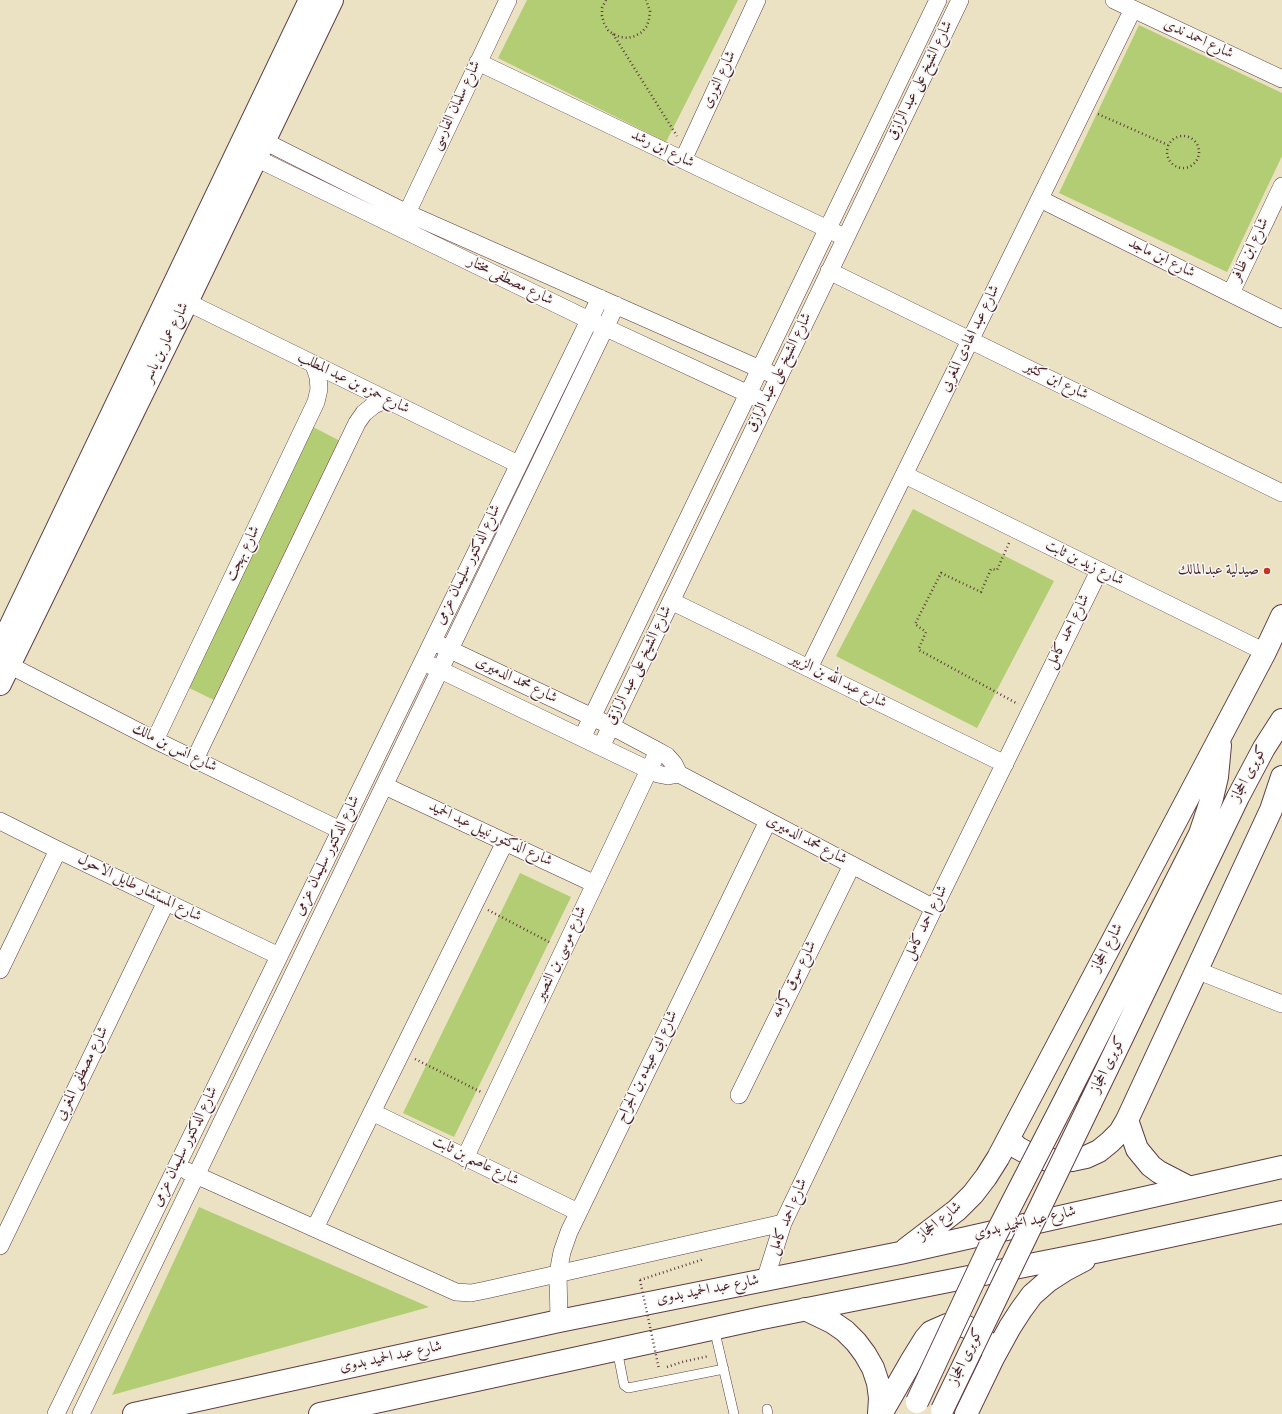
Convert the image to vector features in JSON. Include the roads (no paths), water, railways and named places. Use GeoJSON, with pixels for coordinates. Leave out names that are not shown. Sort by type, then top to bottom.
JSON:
{"type":"FeatureCollection","features":[{"type":"Feature","properties":{"kind":"main road","name":"شارع عمار بن ياسر"},"geometry":{"type":"LineString","coordinates":[[3,666],[310,0]]}},
{"type":"Feature","properties":{"kind":"main road","name":"شارع عمار بن ياسر"},"geometry":{"type":"LineString","coordinates":[[3,666],[187,302],[332,0]]}},
{"type":"Feature","properties":{"kind":"main road","name":"شارع الحجاز"},"geometry":{"type":"LineString","coordinates":[[900,1253],[957,1210],[986,1177],[998,1158],[1282,616]]}},
{"type":"Feature","properties":{"kind":"main road","name":"كوبرى الحجاز"},"geometry":{"type":"LineString","coordinates":[[941,1412],[1238,797],[1264,748],[1282,720]]}},
{"type":"Feature","properties":{"kind":"main road","name":"كوبرى الحجاز"},"geometry":{"type":"LineString","coordinates":[[915,1408],[991,1244],[1068,1096],[1200,834],[1214,791],[1219,756],[1220,735]]}},
{"type":"Feature","properties":{"kind":"main road"},"geometry":{"type":"LineString","coordinates":[[1008,1139],[1018,1148],[1031,1155],[1058,1161],[1086,1157],[1098,1151],[1115,1137],[1127,1120],[1271,810],[1282,777]]}},
{"type":"Feature","properties":{"kind":"main road"},"geometry":{"type":"LineString","coordinates":[[1127,1120],[1138,1149],[1151,1166],[1159,1172],[1188,1187]]}},
{"type":"Feature","properties":{"kind":"main road","name":"شارع عبد الحميد بدوى"},"geometry":{"type":"LineString","coordinates":[[134,1414],[559,1321],[900,1253],[1282,1167]]}},
{"type":"Feature","properties":{"kind":"main road"},"geometry":{"type":"LineString","coordinates":[[320,1414],[714,1328],[1100,1251],[1282,1212]]}},
{"type":"Feature","properties":{"kind":"main road"},"geometry":{"type":"LineString","coordinates":[[966,1414],[1010,1327],[1032,1295],[1048,1281],[1065,1270],[1100,1251]]}},
{"type":"Feature","properties":{"kind":"main road"},"geometry":{"type":"LineString","coordinates":[[805,1309],[832,1322],[845,1331],[865,1354],[873,1368],[878,1383],[880,1414]]}},
{"type":"Feature","properties":{"kind":"main road"},"geometry":{"type":"LineString","coordinates":[[880,1414],[925,1339],[931,1332],[939,1328],[956,1324],[974,1329],[986,1340],[993,1358]]}},
{"type":"Feature","properties":{"kind":"street","name":"شارع سلمان الفارسى"},"geometry":{"type":"LineString","coordinates":[[407,213],[508,0]]}},
{"type":"Feature","properties":{"kind":"street","name":"شارع النورى"},"geometry":{"type":"LineString","coordinates":[[684,156],[757,0]]}},
{"type":"Feature","properties":{"kind":"street","name":"شارع الشيخ على عبد الرازق"},"geometry":{"type":"LineString","coordinates":[[582,738],[938,0]]}},
{"type":"Feature","properties":{"kind":"street","name":"شارع الشيخ على عبد الرازق"},"geometry":{"type":"LineString","coordinates":[[600,747],[960,0]]}},
{"type":"Feature","properties":{"kind":"street","name":"شارع احمد ندى"},"geometry":{"type":"LineString","coordinates":[[1114,0],[1282,79]]}},
{"type":"Feature","properties":{"kind":"street","name":"شارع عبد الهادى المغربى"},"geometry":{"type":"LineString","coordinates":[[809,668],[1134,9]]}},
{"type":"Feature","properties":{"kind":"street","name":"شارع ابن رشد"},"geometry":{"type":"LineString","coordinates":[[478,62],[684,156],[845,238]]}},
{"type":"Feature","properties":{"kind":"street","name":"شارع مصطفى مختار"},"geometry":{"type":"LineString","coordinates":[[260,149],[778,377]]}},
{"type":"Feature","properties":{"kind":"street","name":"شارع مصطفى مختار"},"geometry":{"type":"LineString","coordinates":[[260,149],[605,328],[767,402]]}},
{"type":"Feature","properties":{"kind":"street","name":"شارع ابن ظافر"},"geometry":{"type":"LineString","coordinates":[[1231,293],[1282,186]]}},
{"type":"Feature","properties":{"kind":"street","name":"شارع ابن ماجد"},"geometry":{"type":"LineString","coordinates":[[1040,199],[1282,319]]}},
{"type":"Feature","properties":{"kind":"street","name":"شارع ابن كثير"},"geometry":{"type":"LineString","coordinates":[[829,271],[1282,492]]}},
{"type":"Feature","properties":{"kind":"street","name":"شارع الدكتور سليمان عزمى"},"geometry":{"type":"LineString","coordinates":[[56,1414],[600,298]]}},
{"type":"Feature","properties":{"kind":"street","name":"شارع حمزه بن عبد المطلب"},"geometry":{"type":"LineString","coordinates":[[187,302],[518,464]]}},
{"type":"Feature","properties":{"kind":"street","name":"شارع الدكتور سليمان عزمى"},"geometry":{"type":"LineString","coordinates":[[81,1414],[616,305]]}},
{"type":"Feature","properties":{"kind":"street","name":"شارع بهجت"},"geometry":{"type":"LineString","coordinates":[[155,740],[316,402],[319,383],[314,365]]}},
{"type":"Feature","properties":{"kind":"street"},"geometry":{"type":"LineString","coordinates":[[195,759],[357,423],[364,413],[374,405],[385,400]]}},
{"type":"Feature","properties":{"kind":"street","name":"شارع زيد بن ثابت"},"geometry":{"type":"LineString","coordinates":[[905,475],[1264,652]]}},
{"type":"Feature","properties":{"kind":"street","name":"شارع احمد كامل"},"geometry":{"type":"LineString","coordinates":[[765,1280],[783,1223],[934,908],[1099,571]]}},
{"type":"Feature","properties":{"kind":"street","name":"شارع عبد الله بن الزبير"},"geometry":{"type":"LineString","coordinates":[[671,601],[1005,764]]}},
{"type":"Feature","properties":{"kind":"street","name":"شارع محمد الدميرى"},"geometry":{"type":"LineString","coordinates":[[432,641],[658,750],[670,760],[679,774],[934,908]]}},
{"type":"Feature","properties":{"kind":"street","name":"شارع محمد الدميرى"},"geometry":{"type":"LineString","coordinates":[[422,662],[648,770],[668,776],[679,774]]}},
{"type":"Feature","properties":{"kind":"street","name":"شارع انس بن مالك"},"geometry":{"type":"LineString","coordinates":[[3,666],[340,830]]}},
{"type":"Feature","properties":{"kind":"street","name":"شارع موسى بن النصير"},"geometry":{"type":"LineString","coordinates":[[465,1158],[658,750]]}},
{"type":"Feature","properties":{"kind":"street","name":"شارع الدكتور نبيل عبد الحميد"},"geometry":{"type":"LineString","coordinates":[[385,786],[595,884]]}},
{"type":"Feature","properties":{"kind":"street","name":"شارع المستشار طايل الاحول"},"geometry":{"type":"LineString","coordinates":[[0,821],[279,956]]}},
{"type":"Feature","properties":{"kind":"street","name":"شارع ابى عبيده بن الجراح"},"geometry":{"type":"LineString","coordinates":[[559,1321],[558,1273],[562,1252],[569,1232],[768,821]]}},
{"type":"Feature","properties":{"kind":"street"},"geometry":{"type":"LineString","coordinates":[[315,1228],[505,842]]}},
{"type":"Feature","properties":{"kind":"street"},"geometry":{"type":"LineString","coordinates":[[0,970],[58,850]]}},
{"type":"Feature","properties":{"kind":"street","name":"شارع سوق كرامه"},"geometry":{"type":"LineString","coordinates":[[739,1095],[852,865]]}},
{"type":"Feature","properties":{"kind":"street","name":"شارع مصطفى المغربى"},"geometry":{"type":"LineString","coordinates":[[0,1246],[166,902]]}},
{"type":"Feature","properties":{"kind":"street"},"geometry":{"type":"LineString","coordinates":[[1196,970],[1282,1004]]}},
{"type":"Feature","properties":{"kind":"street","name":"شارع عاصم بن ثابت"},"geometry":{"type":"LineString","coordinates":[[372,1112],[578,1212]]}},
{"type":"Feature","properties":{"kind":"street"},"geometry":{"type":"LineString","coordinates":[[177,1166],[456,1292],[471,1293],[486,1290],[783,1223]]}},
{"type":"Feature","properties":{"kind":"lane"},"geometry":{"type":"LineString","coordinates":[[714,1328],[734,1414]]}},
{"type":"Feature","properties":{"kind":"lane"},"geometry":{"type":"LineString","coordinates":[[617,1349],[624,1385],[628,1388],[724,1369]]}},
{"type":"Feature","properties":{"kind":"place","name":"صيدلية عبدالمالك"},"geometry":{"type":"Point","coordinates":[1267,571]}}]}
